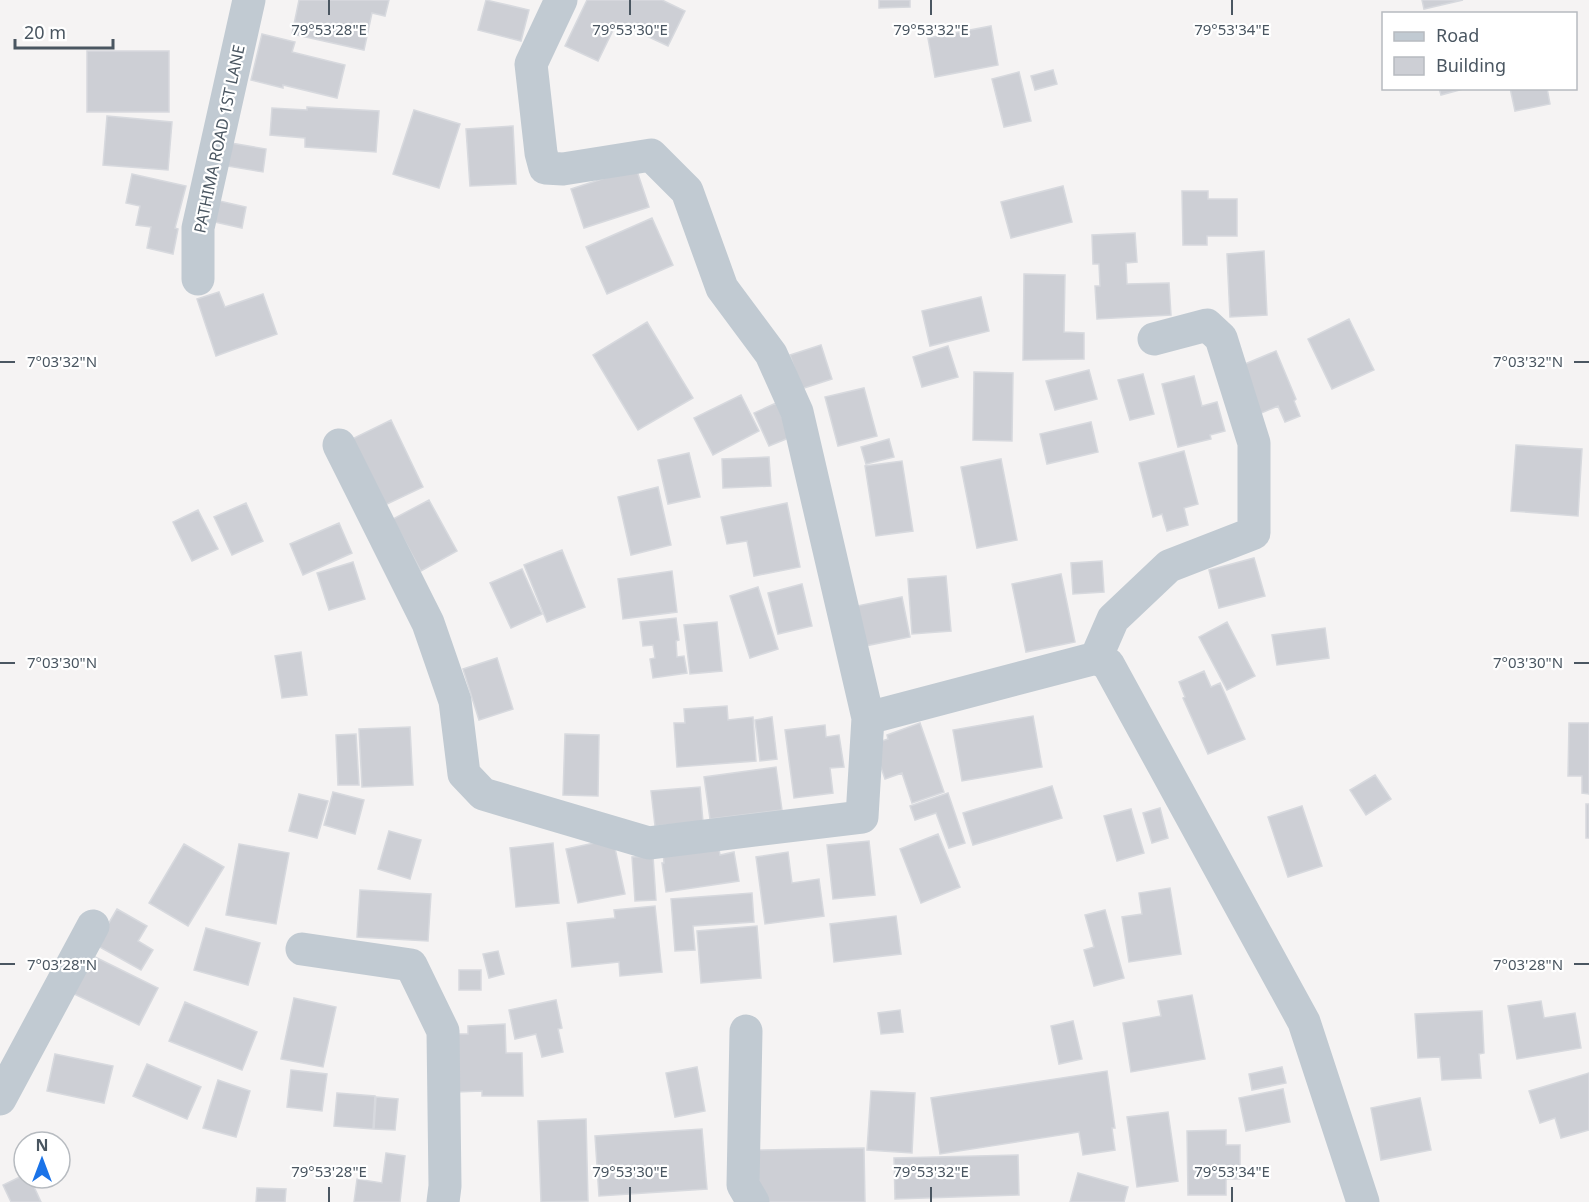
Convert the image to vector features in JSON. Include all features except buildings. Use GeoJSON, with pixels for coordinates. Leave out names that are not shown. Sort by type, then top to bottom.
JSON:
{"type":"FeatureCollection","features":[{"type":"Feature","properties":{"kind":"street","name":"PATHIMA ROAD 1ST LANE"},"geometry":{"type":"LineString","coordinates":[[198,279],[198,228],[249,0]]}},
{"type":"Feature","properties":{"kind":"street"},"geometry":{"type":"LineString","coordinates":[[339,444],[428,623],[454,701],[464,774],[483,794],[649,843],[862,817],[868,718],[796,412],[771,354],[722,288],[687,191],[651,155],[563,170],[545,168],[541,153],[531,64],[561,0]]}},
{"type":"Feature","properties":{"kind":"street"},"geometry":{"type":"LineString","coordinates":[[1096,658],[1113,619],[1169,566],[1254,534],[1254,443],[1221,338],[1207,325],[1154,339]]}},
{"type":"Feature","properties":{"kind":"street"},"geometry":{"type":"LineString","coordinates":[[868,718],[1096,658],[1108,664],[1304,1022],[1363,1202]]}},
{"type":"Feature","properties":{"kind":"street"},"geometry":{"type":"LineString","coordinates":[[0,1099],[93,926]]}},
{"type":"Feature","properties":{"kind":"street"},"geometry":{"type":"LineString","coordinates":[[302,948],[411,965],[443,1031],[445,1186],[443,1202]]}},
{"type":"Feature","properties":{"kind":"street"},"geometry":{"type":"LineString","coordinates":[[746,1031],[743,1185],[753,1202]]}}]}
